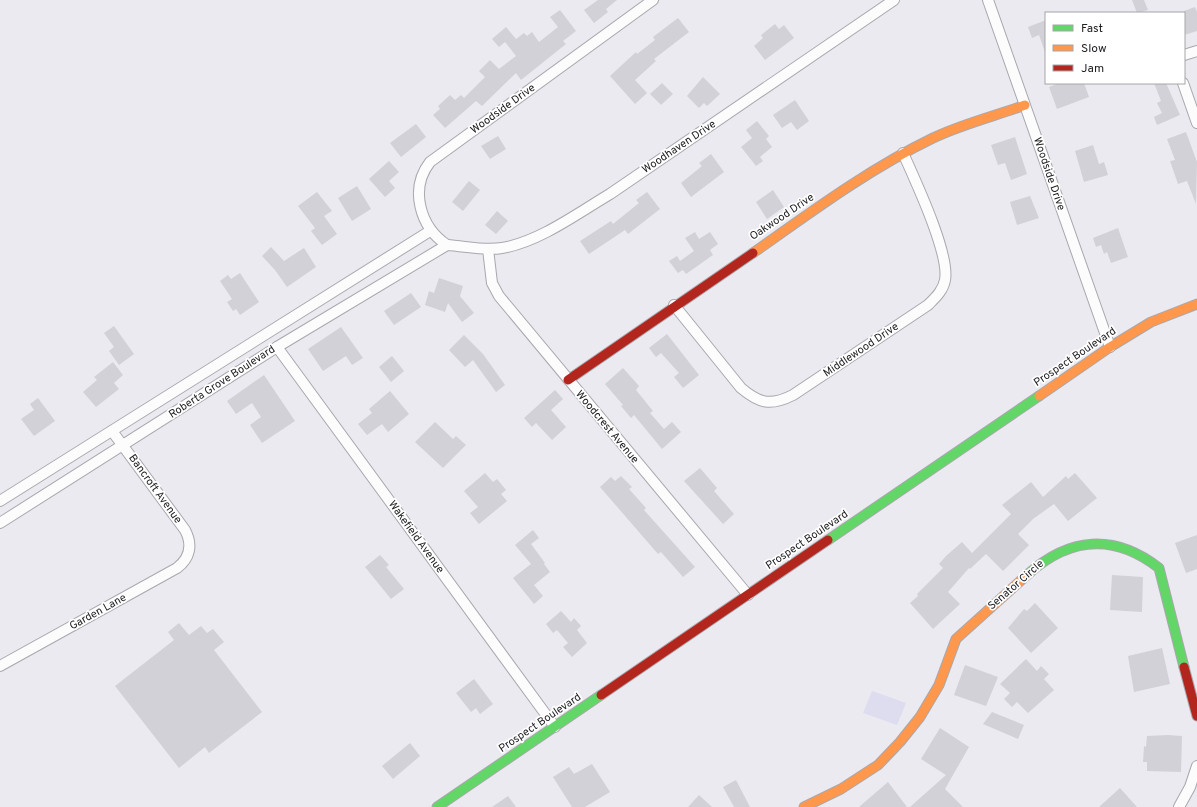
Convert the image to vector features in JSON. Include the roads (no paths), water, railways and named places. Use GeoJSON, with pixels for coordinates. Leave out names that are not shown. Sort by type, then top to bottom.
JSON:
{"type":"FeatureCollection","features":[{"type":"Feature","properties":{"kind":"street","name":"Woodside Drive"},"geometry":{"type":"LineString","coordinates":[[447,245],[436,238],[430,231],[425,222],[419,198],[420,186],[426,168],[430,162],[653,0]]}},
{"type":"Feature","properties":{"kind":"street","name":"Woodhaven Drive"},"geometry":{"type":"LineString","coordinates":[[447,245],[488,249],[502,248],[538,236],[610,194],[894,0]]}},
{"type":"Feature","properties":{"kind":"street","name":"Woodside Drive"},"geometry":{"type":"LineString","coordinates":[[988,0],[1110,347]]}},
{"type":"Feature","properties":{"kind":"street"},"geometry":{"type":"LineString","coordinates":[[1185,55],[1197,51]]}},
{"type":"Feature","properties":{"kind":"street"},"geometry":{"type":"LineString","coordinates":[[1183,84],[1197,123]]}},
{"type":"Feature","properties":{"kind":"street","name":"Oakwood Drive"},"geometry":{"type":"LineString","coordinates":[[568,380],[674,305],[842,191],[903,153],[935,137],[1025,105]]}},
{"type":"Feature","properties":{"kind":"street","name":"Middlewood Drive"},"geometry":{"type":"LineString","coordinates":[[674,305],[741,388],[753,399],[765,402],[774,402],[793,395],[928,305],[941,292],[945,282],[945,265],[927,208],[903,153]]}},
{"type":"Feature","properties":{"kind":"street","name":"Roberta Grove Boulevard"},"geometry":{"type":"LineString","coordinates":[[0,501],[430,231]]}},
{"type":"Feature","properties":{"kind":"street","name":"Roberta Grove Boulevard"},"geometry":{"type":"LineString","coordinates":[[0,523],[277,347],[447,245]]}},
{"type":"Feature","properties":{"kind":"street","name":"Woodcrest Avenue"},"geometry":{"type":"LineString","coordinates":[[488,249],[492,283],[499,296],[748,595]]}},
{"type":"Feature","properties":{"kind":"street","name":"Prospect Boulevard"},"geometry":{"type":"LineString","coordinates":[[437,807],[1110,347],[1151,322],[1172,312],[1197,304]]}},
{"type":"Feature","properties":{"kind":"street","name":"Wakefield Avenue"},"geometry":{"type":"LineString","coordinates":[[277,347],[555,727]]}},
{"type":"Feature","properties":{"kind":"street","name":"Bancroft Avenue"},"geometry":{"type":"LineString","coordinates":[[112,431],[185,530],[189,538],[189,550]]}},
{"type":"Feature","properties":{"kind":"street","name":"Senator Circle"},"geometry":{"type":"LineString","coordinates":[[804,807],[842,789],[863,776],[884,759],[920,717],[938,685],[956,639],[1041,562],[1051,555],[1073,546],[1091,543],[1126,547],[1149,558],[1159,568],[1192,677],[1197,716]]}},
{"type":"Feature","properties":{"kind":"street","name":"Garden Lane"},"geometry":{"type":"LineString","coordinates":[[0,666],[177,568],[186,558],[189,550]]}},
{"type":"Feature","properties":{"kind":"street"},"geometry":{"type":"LineString","coordinates":[[1179,807],[1190,787],[1197,766]]}}]}
